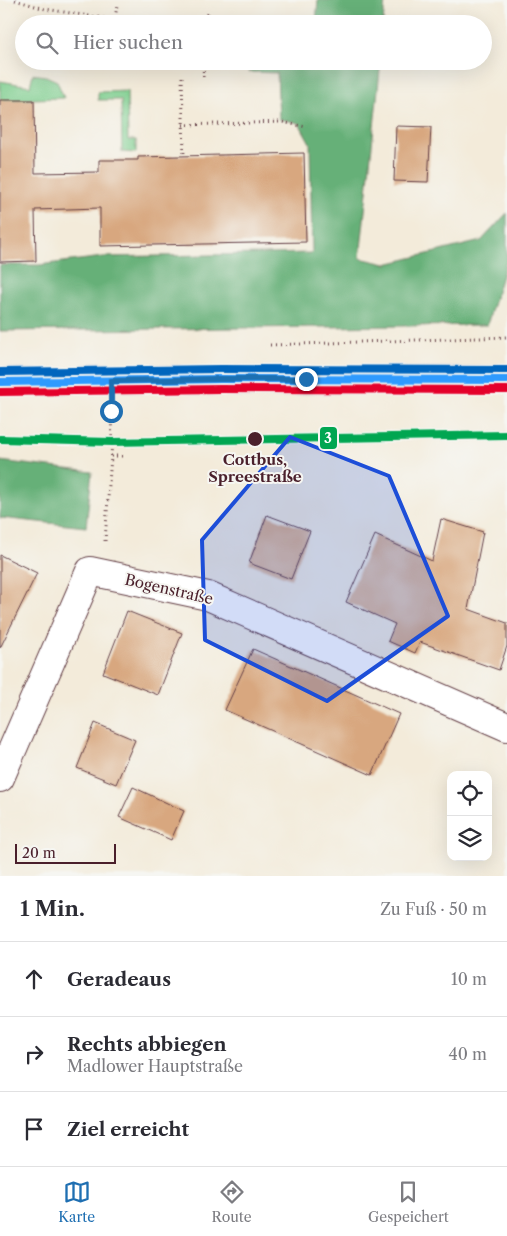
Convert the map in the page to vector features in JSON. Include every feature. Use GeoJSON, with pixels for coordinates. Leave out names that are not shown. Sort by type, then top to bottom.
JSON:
{"type":"FeatureCollection","features":[{"type":"Feature","properties":{"kind":"main road"},"geometry":{"type":"LineString","coordinates":[[0,382],[221,379],[507,380]]}},
{"type":"Feature","properties":{"kind":"street"},"geometry":{"type":"LineString","coordinates":[[0,778],[90,571],[100,573]]}},
{"type":"Feature","properties":{"kind":"street","name":"Bogenstraße"},"geometry":{"type":"LineString","coordinates":[[100,573],[208,596],[507,727]]}},
{"type":"Feature","properties":{"kind":"path"},"geometry":{"type":"LineString","coordinates":[[15,0],[45,8],[86,15]]}},
{"type":"Feature","properties":{"kind":"path"},"geometry":{"type":"LineString","coordinates":[[116,15],[117,5]]}},
{"type":"Feature","properties":{"kind":"path"},"geometry":{"type":"LineString","coordinates":[[204,70],[204,77]]}},
{"type":"Feature","properties":{"kind":"path"},"geometry":{"type":"LineString","coordinates":[[182,77],[184,156]]}},
{"type":"Feature","properties":{"kind":"path"},"geometry":{"type":"LineString","coordinates":[[183,125],[282,122],[306,127]]}},
{"type":"Feature","properties":{"kind":"path"},"geometry":{"type":"LineString","coordinates":[[100,573],[105,538],[111,456],[111,381]]}},
{"type":"Feature","properties":{"kind":"path"},"geometry":{"type":"LineString","coordinates":[[111,456],[126,456]]}},
{"type":"Feature","properties":{"kind":"highlighted area"},"geometry":{"type":"Polygon","coordinates":[[[290,437],[389,476],[448,616],[327,701],[205,640],[202,540],[290,437]]]}},
{"type":"Feature","properties":{"kind":"green space"},"geometry":{"type":"Polygon","coordinates":[[[318,0],[385,0],[384,15],[317,15],[318,0]]]}},
{"type":"Feature","properties":{"kind":"green space"},"geometry":{"type":"Polygon","coordinates":[[[249,70],[380,70],[360,258],[386,264],[481,241],[507,213],[507,259],[487,325],[0,331],[0,265],[39,265],[103,257],[312,253],[310,143],[299,123],[279,119],[277,73],[249,72],[249,70]]]}},
{"type":"Feature","properties":{"kind":"green space"},"geometry":{"type":"Polygon","coordinates":[[[33,74],[46,76],[57,81],[64,98],[0,100],[0,81],[30,86],[33,74]]]}},
{"type":"Feature","properties":{"kind":"green space"},"geometry":{"type":"Polygon","coordinates":[[[127,91],[128,140],[136,140],[136,153],[122,152],[121,100],[98,100],[98,92],[127,91]]]}},
{"type":"Feature","properties":{"kind":"green space"},"geometry":{"type":"Polygon","coordinates":[[[0,461],[92,472],[86,527],[0,518],[0,461]]]}},
{"type":"Feature","properties":{"kind":"building"},"geometry":{"type":"Polygon","coordinates":[[[0,100],[34,100],[35,173],[99,172],[99,160],[138,160],[138,157],[304,153],[306,242],[100,246],[100,208],[35,210],[36,261],[0,262],[0,100]]]}},
{"type":"Feature","properties":{"kind":"building"},"geometry":{"type":"Polygon","coordinates":[[[396,126],[431,127],[428,182],[394,181],[396,126]]]}},
{"type":"Feature","properties":{"kind":"building"},"geometry":{"type":"Polygon","coordinates":[[[267,515],[310,531],[291,579],[249,563],[267,515]]]}},
{"type":"Feature","properties":{"kind":"building"},"geometry":{"type":"Polygon","coordinates":[[[441,519],[483,532],[468,609],[507,623],[507,646],[499,670],[420,642],[415,653],[388,641],[395,624],[346,602],[375,535],[432,561],[441,519]]]}},
{"type":"Feature","properties":{"kind":"building"},"geometry":{"type":"Polygon","coordinates":[[[0,555],[37,573],[0,648],[0,555]]]}},
{"type":"Feature","properties":{"kind":"building"},"geometry":{"type":"Polygon","coordinates":[[[127,611],[182,633],[158,695],[103,673],[127,611]]]}},
{"type":"Feature","properties":{"kind":"building"},"geometry":{"type":"Polygon","coordinates":[[[253,649],[399,714],[372,775],[225,710],[253,649]]]}},
{"type":"Feature","properties":{"kind":"building"},"geometry":{"type":"Polygon","coordinates":[[[95,723],[135,740],[116,784],[77,768],[95,723]]]}},
{"type":"Feature","properties":{"kind":"building"},"geometry":{"type":"Polygon","coordinates":[[[133,787],[184,811],[171,840],[119,817],[133,787]]]}},
{"type":"Feature","properties":{"kind":"transit line"},"geometry":{"type":"LineString","coordinates":[[0,372],[221,369],[507,370]]}},
{"type":"Feature","properties":{"kind":"transit line"},"geometry":{"type":"LineString","coordinates":[[0,382],[221,379],[507,380]]}},
{"type":"Feature","properties":{"kind":"transit line"},"geometry":{"type":"LineString","coordinates":[[0,392],[221,389],[507,390]]}},
{"type":"Feature","properties":{"kind":"transit line","name":"3"},"geometry":{"type":"LineString","coordinates":[[0,439],[112,442],[507,435]]}},
{"type":"Feature","properties":{"kind":"place","name":"Cottbus, Spreestraße"},"geometry":{"type":"Point","coordinates":[255,439]}},
{"type":"Feature","properties":{"kind":"route"},"geometry":{"type":"LineString","coordinates":[[111,411],[111,381],[306,379]]}}]}
